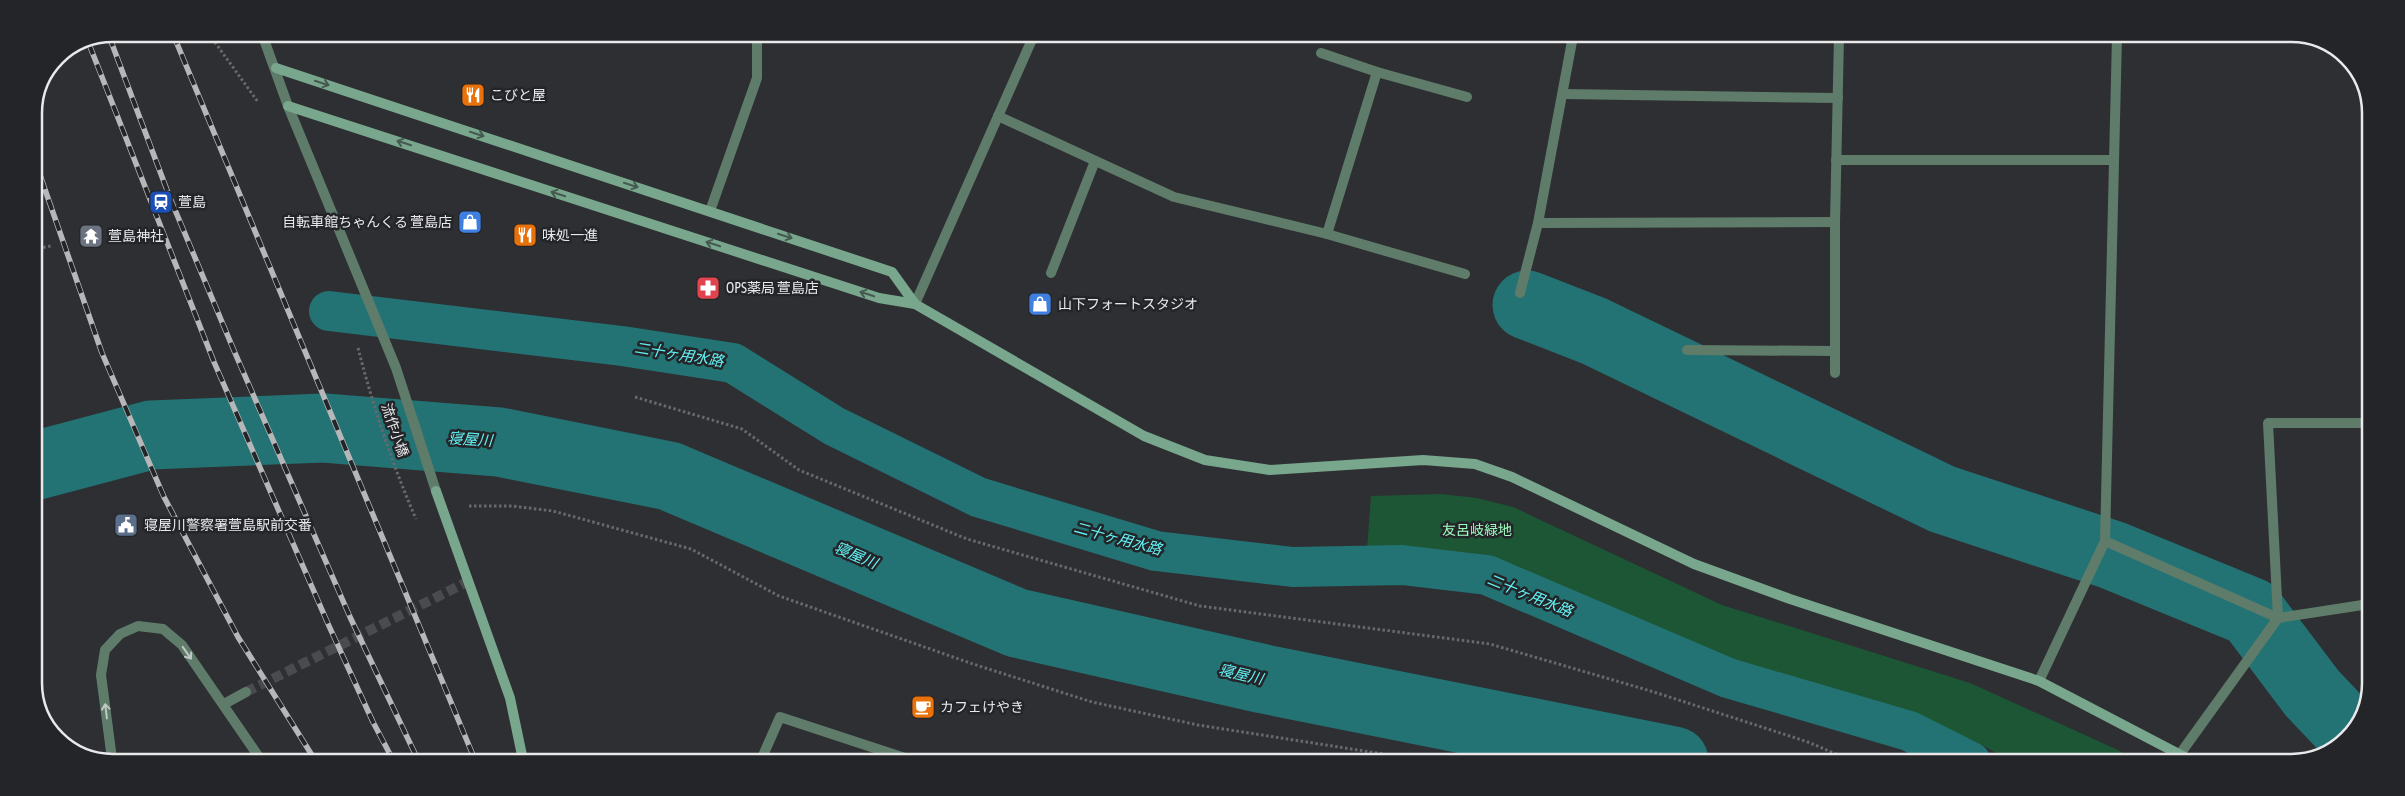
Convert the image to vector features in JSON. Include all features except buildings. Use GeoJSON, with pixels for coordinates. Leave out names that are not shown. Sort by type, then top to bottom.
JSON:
{"type":"FeatureCollection","features":[{"type":"Feature","properties":{"kind":"street"},"geometry":{"type":"LineString","coordinates":[[265,42],[288,106],[396,368],[442,509],[510,698],[522,754]]}},
{"type":"Feature","properties":{"kind":"street"},"geometry":{"type":"LineString","coordinates":[[710,212],[757,78],[757,42]]}},
{"type":"Feature","properties":{"kind":"street"},"geometry":{"type":"LineString","coordinates":[[915,304],[1031,42]]}},
{"type":"Feature","properties":{"kind":"street"},"geometry":{"type":"LineString","coordinates":[[1520,294],[1538,223],[1572,42]]}},
{"type":"Feature","properties":{"kind":"street"},"geometry":{"type":"LineString","coordinates":[[1835,373],[1835,222],[1839,42]]}},
{"type":"Feature","properties":{"kind":"street"},"geometry":{"type":"LineString","coordinates":[[2039,681],[2103,548],[2117,42]]}},
{"type":"Feature","properties":{"kind":"street"},"geometry":{"type":"LineString","coordinates":[[1321,52],[1377,72],[1467,97]]}},
{"type":"Feature","properties":{"kind":"street"},"geometry":{"type":"LineString","coordinates":[[276,68],[892,272],[915,304]]}},
{"type":"Feature","properties":{"kind":"street"},"geometry":{"type":"LineString","coordinates":[[1327,234],[1377,72]]}},
{"type":"Feature","properties":{"kind":"street"},"geometry":{"type":"LineString","coordinates":[[1563,94],[1838,98]]}},
{"type":"Feature","properties":{"kind":"street"},"geometry":{"type":"LineString","coordinates":[[288,106],[879,298],[915,304],[1144,436],[1205,460],[1270,470],[1423,460],[1475,464],[1512,476],[1694,564],[1790,599],[2039,681],[2180,754],[2270,632],[2278,618],[2268,423],[2362,423]]}},
{"type":"Feature","properties":{"kind":"street"},"geometry":{"type":"LineString","coordinates":[[998,116],[1174,197],[1327,234],[1465,274]]}},
{"type":"Feature","properties":{"kind":"street"},"geometry":{"type":"LineString","coordinates":[[1836,160],[2114,160]]}},
{"type":"Feature","properties":{"kind":"street"},"geometry":{"type":"LineString","coordinates":[[1051,273],[1095,161]]}},
{"type":"Feature","properties":{"kind":"street"},"geometry":{"type":"LineString","coordinates":[[1538,223],[1835,222]]}},
{"type":"Feature","properties":{"kind":"street"},"geometry":{"type":"LineString","coordinates":[[1687,350],[1835,351]]}},
{"type":"Feature","properties":{"kind":"street"},"geometry":{"type":"LineString","coordinates":[[2103,548],[2278,618],[2362,605]]}},
{"type":"Feature","properties":{"kind":"street"},"geometry":{"type":"LineString","coordinates":[[111,754],[101,675],[105,650],[120,634],[138,626],[163,629],[182,645],[257,754]]}},
{"type":"Feature","properties":{"kind":"street"},"geometry":{"type":"LineString","coordinates":[[224,704],[246,692]]}},
{"type":"Feature","properties":{"kind":"street"},"geometry":{"type":"LineString","coordinates":[[764,754],[780,717],[893,754]]}},
{"type":"Feature","properties":{"kind":"path"},"geometry":{"type":"LineString","coordinates":[[215,42],[262,108]]}},
{"type":"Feature","properties":{"kind":"path"},"geometry":{"type":"LineString","coordinates":[[43,247],[51,246]]}},
{"type":"Feature","properties":{"kind":"path","name":"流作小橋"},"geometry":{"type":"LineString","coordinates":[[356,341],[367,382],[401,484]]}},
{"type":"Feature","properties":{"kind":"path"},"geometry":{"type":"LineString","coordinates":[[635,397],[742,429],[799,470],[967,539],[1200,606],[1490,644],[1654,692],[1799,739],[1835,754]]}},
{"type":"Feature","properties":{"kind":"path"},"geometry":{"type":"LineString","coordinates":[[442,509],[466,506],[512,506],[553,510],[691,549],[779,596],[812,609],[1092,702],[1207,727],[1382,754]]}},
{"type":"Feature","properties":{"kind":"green space","name":"友呂岐緑地"},"geometry":{"type":"Polygon","coordinates":[[[1441,494],[1477,498],[1513,507],[1722,605],[1970,683],[2124,754],[1999,754],[1972,740],[1911,716],[1707,653],[1664,637],[1557,585],[1514,570],[1436,552],[1367,549],[1371,496],[1441,494]]]}},
{"type":"Feature","properties":{"kind":"waterway"},"geometry":{"type":"LineString","coordinates":[[1527,305],[1594,331],[1942,499],[2112,555],[2251,612],[2312,693],[2346,728]]}},
{"type":"Feature","properties":{"kind":"waterway","name":"二十ヶ用水路"},"geometry":{"type":"LineString","coordinates":[[329,311],[622,346],[733,363],[834,426],[978,497],[1156,551],[1293,567],[1402,565],[1487,575],[1728,678],[1909,731],[1955,754]]}},
{"type":"Feature","properties":{"kind":"waterway","name":"寝屋川"},"geometry":{"type":"LineString","coordinates":[[43,464],[151,435],[324,428],[499,442],[669,476],[1017,623],[1264,679],[1639,754]]}},
{"type":"Feature","properties":{"kind":"tunnel"},"geometry":{"type":"LineString","coordinates":[[246,692],[469,581]]}},
{"type":"Feature","properties":{"kind":"railway"},"geometry":{"type":"LineString","coordinates":[[111,42],[170,198],[235,353],[350,617],[415,754]]}},
{"type":"Feature","properties":{"kind":"railway"},"geometry":{"type":"LineString","coordinates":[[176,42],[473,754]]}},
{"type":"Feature","properties":{"kind":"railway"},"geometry":{"type":"LineString","coordinates":[[90,47],[214,362],[329,626],[390,754]]}},
{"type":"Feature","properties":{"kind":"railway"},"geometry":{"type":"LineString","coordinates":[[43,184],[102,353],[164,497],[238,637],[311,754]]}},
{"type":"Feature","properties":{"kind":"place","name":"こびと屋"},"geometry":{"type":"Point","coordinates":[473,95]}},
{"type":"Feature","properties":{"kind":"place","name":"萱島"},"geometry":{"type":"Point","coordinates":[161,202]}},
{"type":"Feature","properties":{"kind":"place","name":"自転車館ちゃんくる 萱島店"},"geometry":{"type":"Point","coordinates":[470,222]}},
{"type":"Feature","properties":{"kind":"place","name":"味処一進"},"geometry":{"type":"Point","coordinates":[525,235]}},
{"type":"Feature","properties":{"kind":"place","name":"萱島神社"},"geometry":{"type":"Point","coordinates":[91,236]}},
{"type":"Feature","properties":{"kind":"place","name":"OPS薬局 萱島店"},"geometry":{"type":"Point","coordinates":[708,288]}},
{"type":"Feature","properties":{"kind":"place","name":"山下フォートスタジオ"},"geometry":{"type":"Point","coordinates":[1040,304]}},
{"type":"Feature","properties":{"kind":"place","name":"寝屋川警察署萱島駅前交番"},"geometry":{"type":"Point","coordinates":[126,525]}},
{"type":"Feature","properties":{"kind":"place","name":"カフェけやき"},"geometry":{"type":"Point","coordinates":[923,707]}}]}
